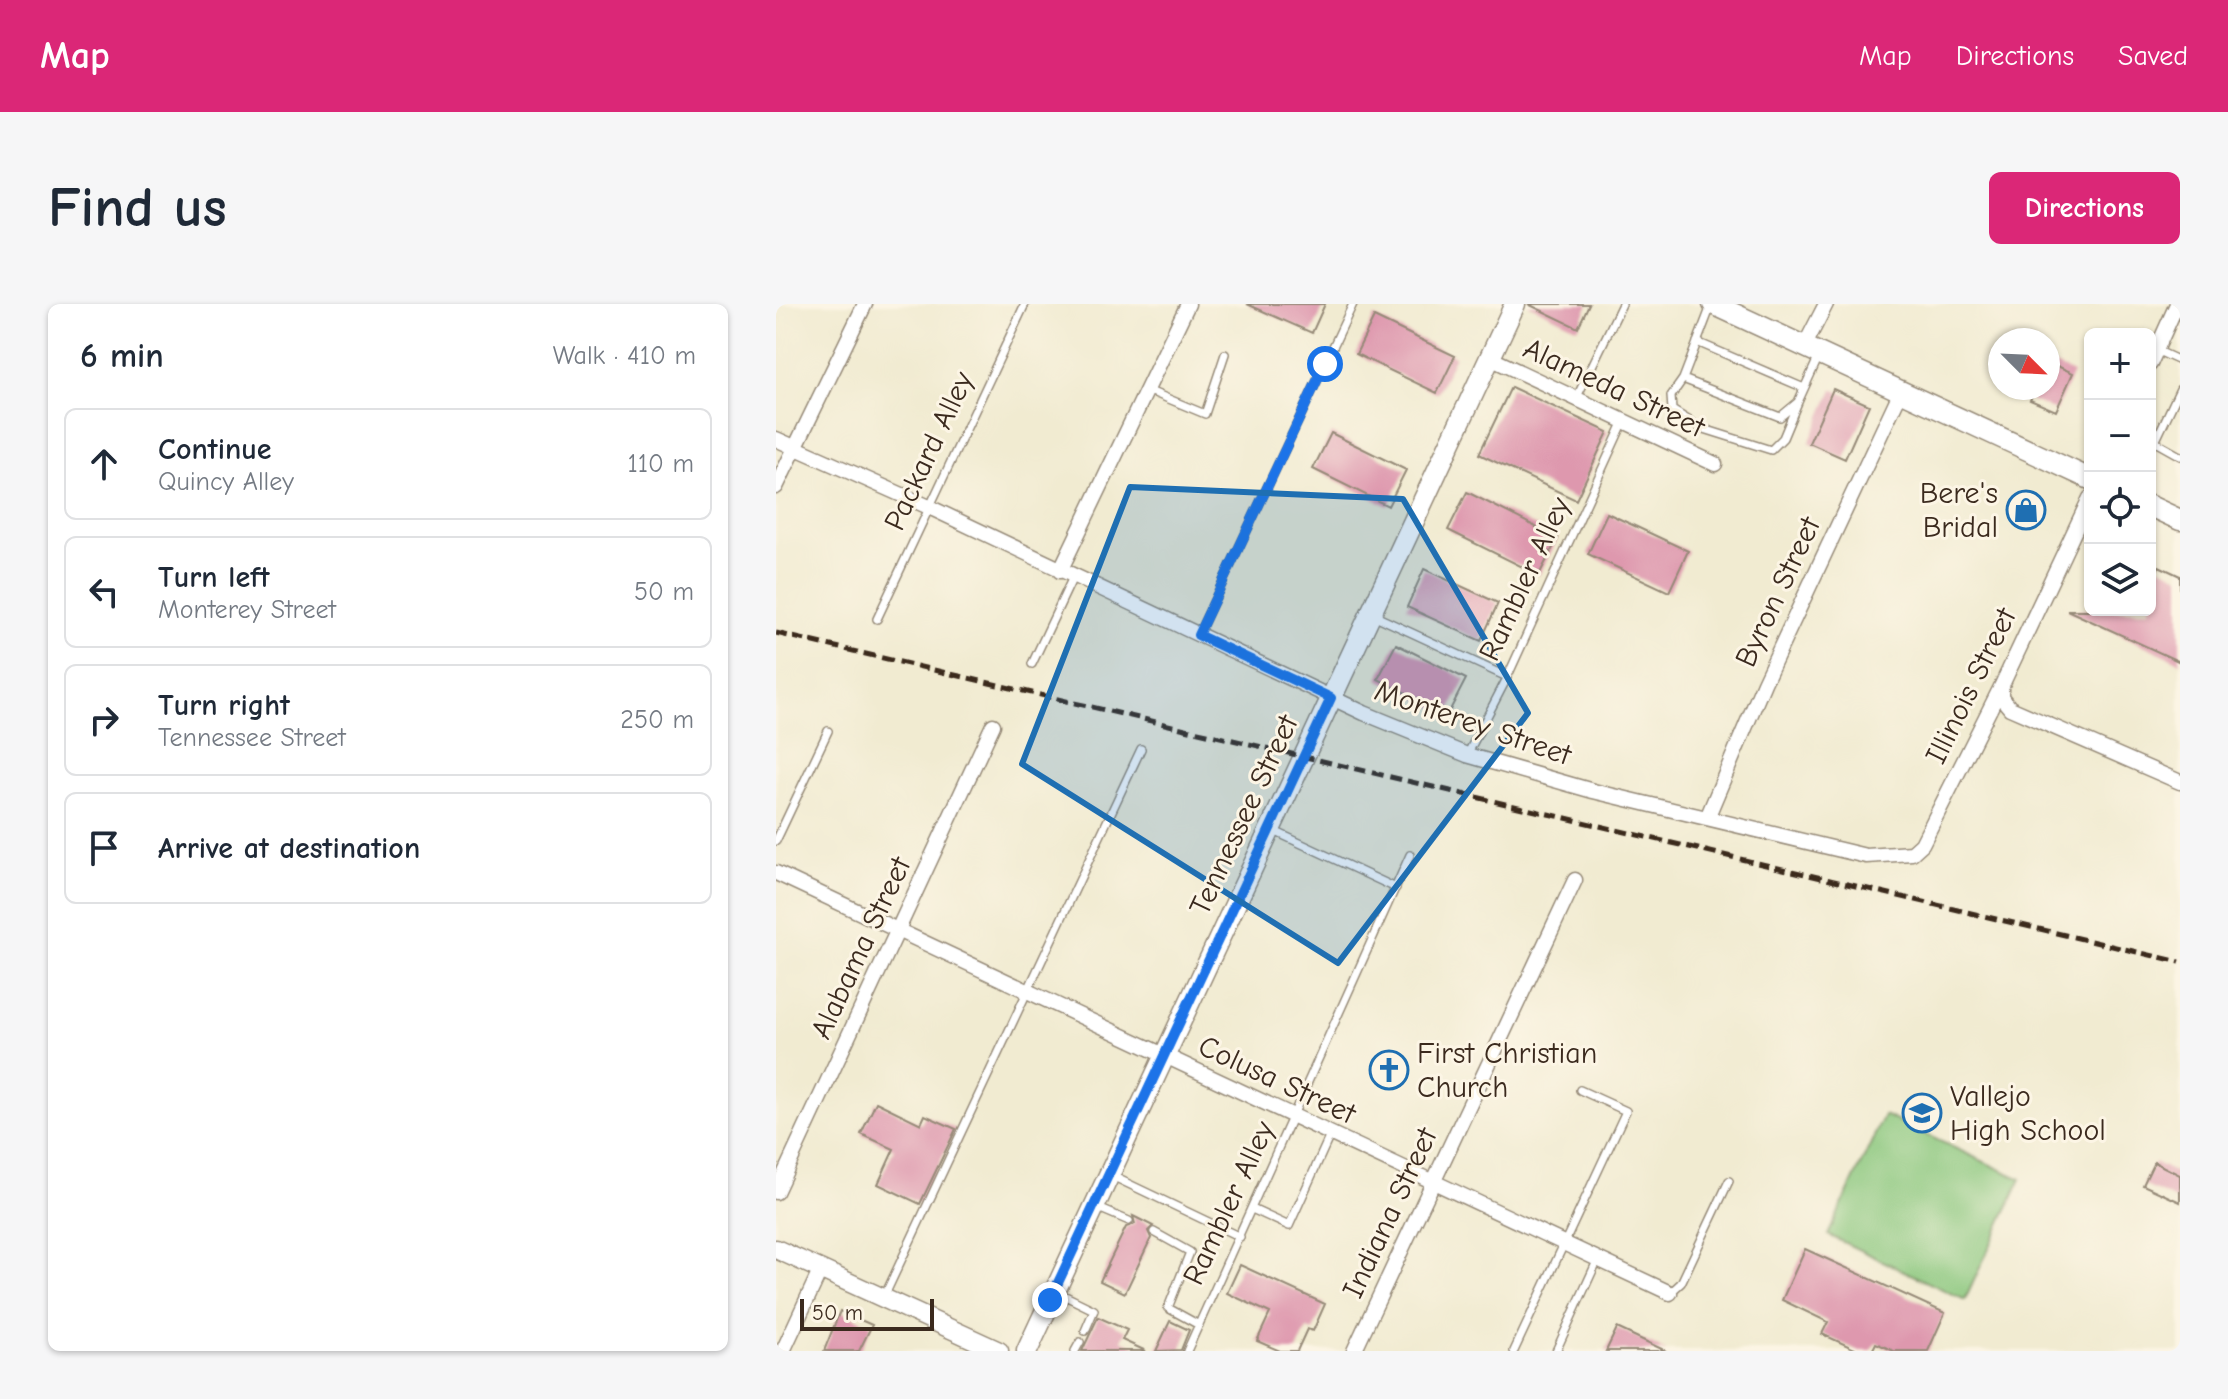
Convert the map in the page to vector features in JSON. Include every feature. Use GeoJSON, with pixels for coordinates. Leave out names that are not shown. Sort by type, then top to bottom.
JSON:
{"type":"FeatureCollection","features":[{"type":"Feature","properties":{"kind":"main road","name":"Tennessee Street"},"geometry":{"type":"LineString","coordinates":[[1027,1351],[1515,304]]}},
{"type":"Feature","properties":{"kind":"main road"},"geometry":{"type":"LineString","coordinates":[[1712,304],[2084,476]]}},
{"type":"Feature","properties":{"kind":"main road"},"geometry":{"type":"LineString","coordinates":[[2156,509],[2180,520]]}},
{"type":"Feature","properties":{"kind":"street"},"geometry":{"type":"LineString","coordinates":[[776,487],[865,304]]}},
{"type":"Feature","properties":{"kind":"street"},"geometry":{"type":"LineString","coordinates":[[1067,574],[1188,304]]}},
{"type":"Feature","properties":{"kind":"street"},"geometry":{"type":"LineString","coordinates":[[1812,350],[1826,304]]}},
{"type":"Feature","properties":{"kind":"street"},"geometry":{"type":"LineString","coordinates":[[2156,350],[2177,304]]}},
{"type":"Feature","properties":{"kind":"street","name":"Alameda Street"},"geometry":{"type":"LineString","coordinates":[[1490,358],[1715,464]]}},
{"type":"Feature","properties":{"kind":"street","name":"Byron Street"},"geometry":{"type":"LineString","coordinates":[[1707,818],[1764,683],[1901,391]]}},
{"type":"Feature","properties":{"kind":"street","name":"Monterey Street"},"geometry":{"type":"LineString","coordinates":[[776,439],[929,507],[1331,698],[1467,755],[1593,791],[1868,856]]}},
{"type":"Feature","properties":{"kind":"street","name":"Illinois Street"},"geometry":{"type":"LineString","coordinates":[[1868,856],[1912,853],[1922,844],[2001,687],[2084,511]]}},
{"type":"Feature","properties":{"kind":"street"},"geometry":{"type":"LineString","coordinates":[[2001,687],[2001,697],[2010,708],[2180,782]]}},
{"type":"Feature","properties":{"kind":"street","name":"Alabama Street"},"geometry":{"type":"LineString","coordinates":[[776,1192],[993,725]]}},
{"type":"Feature","properties":{"kind":"street","name":"Colusa Street"},"geometry":{"type":"LineString","coordinates":[[776,873],[1670,1293]]}},
{"type":"Feature","properties":{"kind":"street","name":"Indiana Street"},"geometry":{"type":"LineString","coordinates":[[1354,1351],[1575,880]]}},
{"type":"Feature","properties":{"kind":"street"},"geometry":{"type":"LineString","coordinates":[[776,1249],[999,1351]]}},
{"type":"Feature","properties":{"kind":"street"},"geometry":{"type":"LineString","coordinates":[[783,1351],[821,1269]]}},
{"type":"Feature","properties":{"kind":"lane","name":"Packard Alley"},"geometry":{"type":"LineString","coordinates":[[877,619],[1025,304]]}},
{"type":"Feature","properties":{"kind":"lane"},"geometry":{"type":"LineString","coordinates":[[1198,635],[1353,304]]}},
{"type":"Feature","properties":{"kind":"lane"},"geometry":{"type":"LineString","coordinates":[[1576,399],[1622,304]]}},
{"type":"Feature","properties":{"kind":"lane"},"geometry":{"type":"LineString","coordinates":[[1712,304],[1683,379],[1671,396],[1672,410],[1701,428],[1771,450],[1783,438],[1804,388],[1812,350]]}},
{"type":"Feature","properties":{"kind":"lane"},"geometry":{"type":"LineString","coordinates":[[1697,342],[1804,388]]}},
{"type":"Feature","properties":{"kind":"lane"},"geometry":{"type":"LineString","coordinates":[[1147,390],[1205,414],[1225,354]]}},
{"type":"Feature","properties":{"kind":"lane"},"geometry":{"type":"LineString","coordinates":[[2156,357],[2180,361]]}},
{"type":"Feature","properties":{"kind":"lane"},"geometry":{"type":"LineString","coordinates":[[1683,379],[1780,417],[1798,402]]}},
{"type":"Feature","properties":{"kind":"lane"},"geometry":{"type":"LineString","coordinates":[[2156,434],[2180,389]]}},
{"type":"Feature","properties":{"kind":"lane","name":"Rambler Alley"},"geometry":{"type":"LineString","coordinates":[[1467,755],[1507,677],[1624,421]]}},
{"type":"Feature","properties":{"kind":"lane"},"geometry":{"type":"LineString","coordinates":[[2156,443],[2180,456]]}},
{"type":"Feature","properties":{"kind":"lane"},"geometry":{"type":"LineString","coordinates":[[1032,664],[1067,574]]}},
{"type":"Feature","properties":{"kind":"lane"},"geometry":{"type":"LineString","coordinates":[[1371,614],[1507,677]]}},
{"type":"Feature","properties":{"kind":"lane"},"geometry":{"type":"LineString","coordinates":[[776,841],[828,731]]}},
{"type":"Feature","properties":{"kind":"lane"},"geometry":{"type":"LineString","coordinates":[[884,1298],[1141,749]]}},
{"type":"Feature","properties":{"kind":"lane"},"geometry":{"type":"LineString","coordinates":[[1270,830],[1396,888]]}},
{"type":"Feature","properties":{"kind":"lane","name":"Rambler Alley"},"geometry":{"type":"LineString","coordinates":[[1187,1351],[1295,1117],[1410,855]]}},
{"type":"Feature","properties":{"kind":"lane"},"geometry":{"type":"LineString","coordinates":[[1514,1351],[1626,1111],[1580,1090]]}},
{"type":"Feature","properties":{"kind":"lane"},"geometry":{"type":"LineString","coordinates":[[1252,1209],[1289,1226],[1331,1133]]}},
{"type":"Feature","properties":{"kind":"lane"},"geometry":{"type":"LineString","coordinates":[[1109,1174],[1240,1237]]}},
{"type":"Feature","properties":{"kind":"lane"},"geometry":{"type":"LineString","coordinates":[[1670,1293],[1681,1283],[1729,1181]]}},
{"type":"Feature","properties":{"kind":"lane"},"geometry":{"type":"LineString","coordinates":[[1094,1206],[1129,1221]]}},
{"type":"Feature","properties":{"kind":"lane"},"geometry":{"type":"LineString","coordinates":[[1154,1232],[1187,1247],[1190,1252],[1168,1308],[1199,1325]]}},
{"type":"Feature","properties":{"kind":"lane"},"geometry":{"type":"LineString","coordinates":[[1556,1351],[1598,1259]]}},
{"type":"Feature","properties":{"kind":"lane"},"geometry":{"type":"LineString","coordinates":[[1054,1291],[1094,1310],[1085,1331]]}},
{"type":"Feature","properties":{"kind":"lane"},"geometry":{"type":"LineString","coordinates":[[1075,1351],[1080,1342]]}},
{"type":"Feature","properties":{"kind":"highlighted area"},"geometry":{"type":"Polygon","coordinates":[[[1130,487],[1403,499],[1528,713],[1338,963],[1022,764],[1130,487]]]}},
{"type":"Feature","properties":{"kind":"green space"},"geometry":{"type":"Polygon","coordinates":[[[1884,1115],[2021,1179],[1965,1300],[1828,1235],[1884,1115]]]}},
{"type":"Feature","properties":{"kind":"building"},"geometry":{"type":"Polygon","coordinates":[[[1247,304],[1325,304],[1312,333],[1247,304]]]}},
{"type":"Feature","properties":{"kind":"building"},"geometry":{"type":"Polygon","coordinates":[[[1528,304],[1589,304],[1578,328],[1528,304]]]}},
{"type":"Feature","properties":{"kind":"building"},"geometry":{"type":"Polygon","coordinates":[[[1374,317],[1455,356],[1437,393],[1356,354],[1374,317]]]}},
{"type":"Feature","properties":{"kind":"building"},"geometry":{"type":"Polygon","coordinates":[[[2060,367],[2073,373],[2056,411],[2030,400],[2060,400],[2060,367]]]}},
{"type":"Feature","properties":{"kind":"building"},"geometry":{"type":"Polygon","coordinates":[[[1511,387],[1608,432],[1576,500],[1479,454],[1511,387]]]}},
{"type":"Feature","properties":{"kind":"building"},"geometry":{"type":"Polygon","coordinates":[[[1833,389],[1869,405],[1845,459],[1809,443],[1833,389]]]}},
{"type":"Feature","properties":{"kind":"building"},"geometry":{"type":"Polygon","coordinates":[[[1331,433],[1406,470],[1388,506],[1313,469],[1331,433]]]}},
{"type":"Feature","properties":{"kind":"building"},"geometry":{"type":"Polygon","coordinates":[[[1467,492],[1558,538],[1539,575],[1448,530],[1467,492]]]}},
{"type":"Feature","properties":{"kind":"building"},"geometry":{"type":"Polygon","coordinates":[[[1607,513],[1688,551],[1669,592],[1588,554],[1607,513]]]}},
{"type":"Feature","properties":{"kind":"building"},"geometry":{"type":"Polygon","coordinates":[[[2159,566],[2180,576],[2180,662],[2067,610],[2084,610],[2084,616],[2156,616],[2156,573],[2159,566]]]}},
{"type":"Feature","properties":{"kind":"building"},"geometry":{"type":"Polygon","coordinates":[[[1424,569],[1498,603],[1481,641],[1407,607],[1424,569]]]}},
{"type":"Feature","properties":{"kind":"building"},"geometry":{"type":"Polygon","coordinates":[[[1396,644],[1466,679],[1448,714],[1378,679],[1396,644]]]}},
{"type":"Feature","properties":{"kind":"building"},"geometry":{"type":"Polygon","coordinates":[[[876,1102],[921,1124],[925,1115],[956,1129],[920,1204],[878,1184],[894,1149],[861,1134],[876,1102]]]}},
{"type":"Feature","properties":{"kind":"building"},"geometry":{"type":"Polygon","coordinates":[[[2154,1162],[2180,1175],[2180,1202],[2143,1185],[2154,1162]]]}},
{"type":"Feature","properties":{"kind":"building"},"geometry":{"type":"Polygon","coordinates":[[[1133,1216],[1153,1226],[1148,1231],[1151,1238],[1125,1293],[1100,1281],[1126,1227],[1135,1224],[1133,1216]]]}},
{"type":"Feature","properties":{"kind":"building"},"geometry":{"type":"Polygon","coordinates":[[[1805,1249],[1945,1313],[1928,1351],[1894,1351],[1876,1343],[1872,1351],[1859,1351],[1822,1334],[1828,1322],[1782,1300],[1805,1249]]]}},
{"type":"Feature","properties":{"kind":"building"},"geometry":{"type":"Polygon","coordinates":[[[1240,1265],[1325,1304],[1313,1331],[1307,1329],[1297,1351],[1280,1351],[1257,1341],[1270,1313],[1227,1293],[1240,1265]]]}},
{"type":"Feature","properties":{"kind":"building"},"geometry":{"type":"Polygon","coordinates":[[[840,1311],[872,1325],[859,1351],[824,1351],[840,1311]]]}},
{"type":"Feature","properties":{"kind":"building"},"geometry":{"type":"Polygon","coordinates":[[[1098,1317],[1127,1330],[1122,1340],[1146,1351],[1082,1351],[1098,1317]]]}},
{"type":"Feature","properties":{"kind":"building"},"geometry":{"type":"Polygon","coordinates":[[[1170,1321],[1189,1330],[1181,1350],[1156,1351],[1170,1321]]]}},
{"type":"Feature","properties":{"kind":"building"},"geometry":{"type":"Polygon","coordinates":[[[1617,1328],[1666,1351],[1606,1351],[1617,1328]]]}},
{"type":"Feature","properties":{"kind":"railway"},"geometry":{"type":"LineString","coordinates":[[776,633],[2180,962]]}},
{"type":"Feature","properties":{"kind":"place","name":"Bere's Bridal"},"geometry":{"type":"Point","coordinates":[2026,510]}},
{"type":"Feature","properties":{"kind":"place","name":"First Christian Church"},"geometry":{"type":"Point","coordinates":[1389,1070]}},
{"type":"Feature","properties":{"kind":"place","name":"Vallejo High School"},"geometry":{"type":"Point","coordinates":[1922,1113]}},
{"type":"Feature","properties":{"kind":"route"},"geometry":{"type":"LineString","coordinates":[[1050,1300],[1331,698],[1198,635],[1325,364]]}}]}
